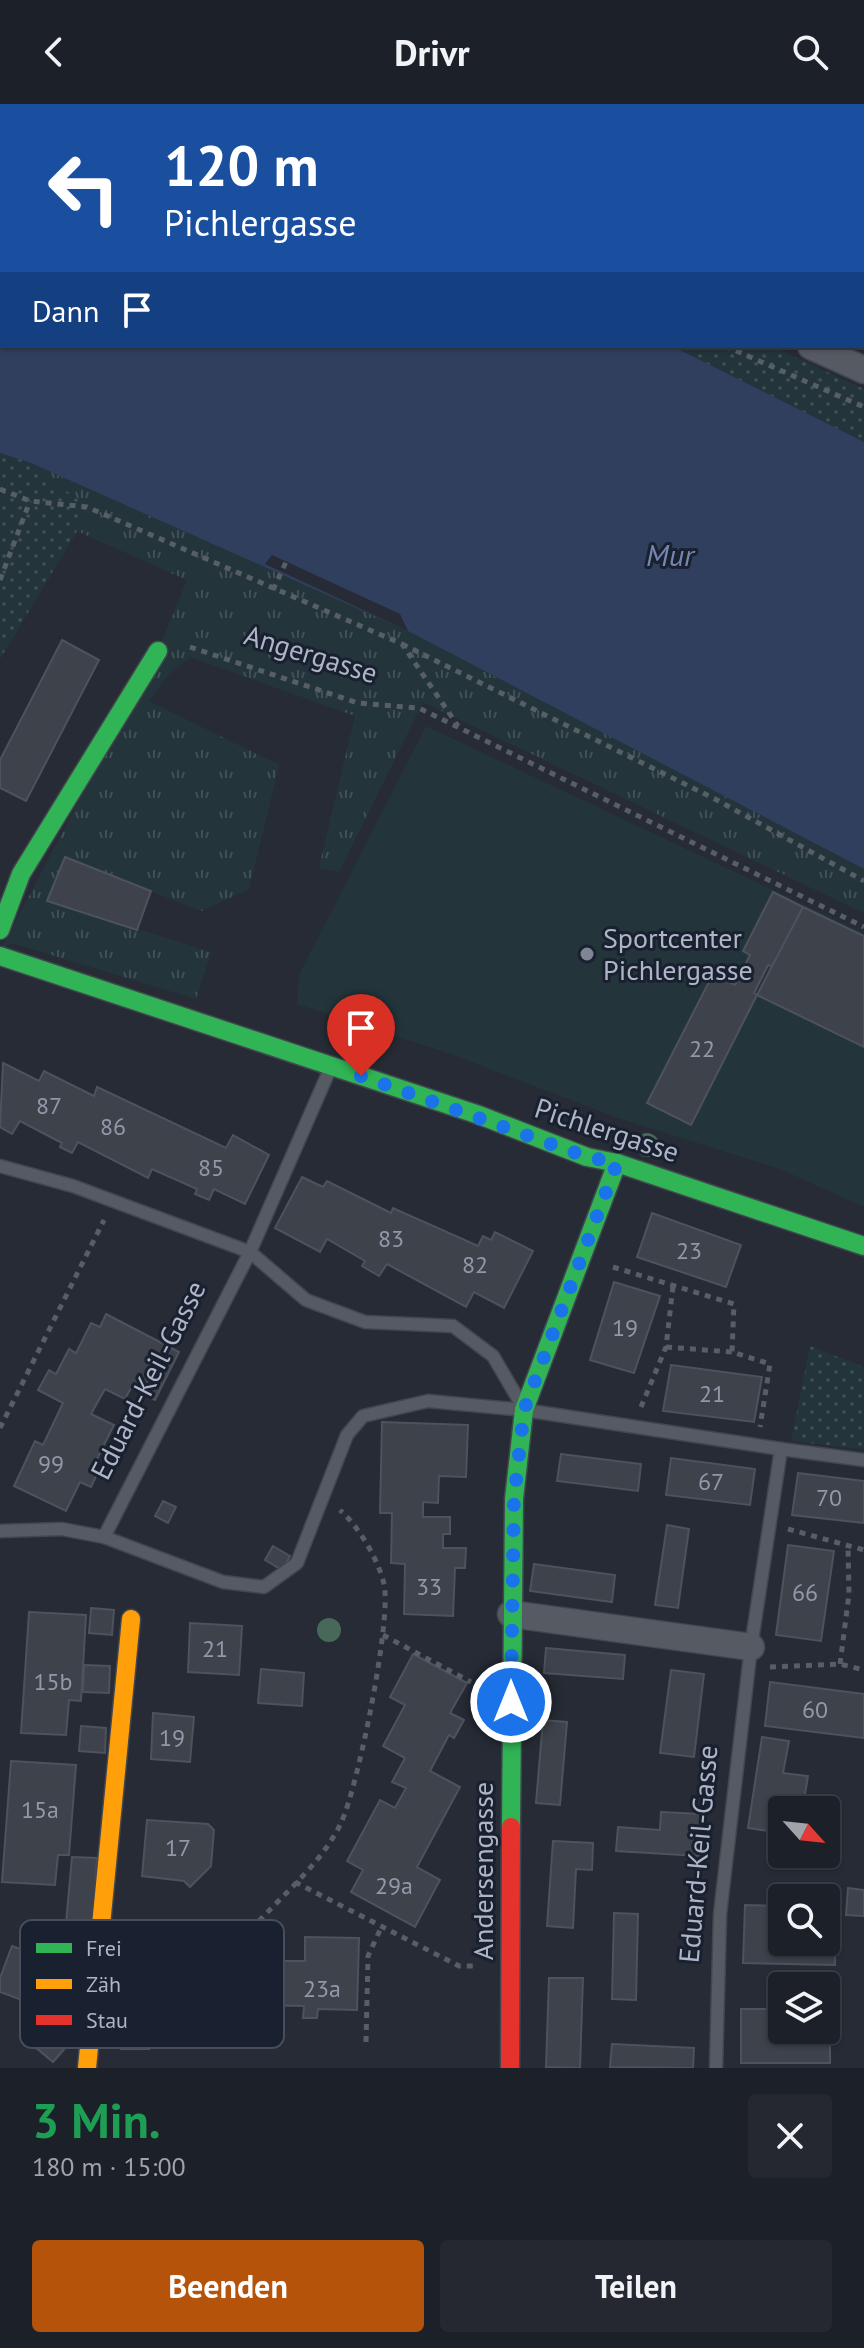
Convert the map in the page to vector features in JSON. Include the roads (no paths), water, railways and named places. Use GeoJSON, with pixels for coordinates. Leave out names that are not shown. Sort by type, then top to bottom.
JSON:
{"type":"FeatureCollection","features":[{"type":"Feature","properties":{"kind":"street"},"geometry":{"type":"LineString","coordinates":[[815,348],[864,370]]}},
{"type":"Feature","properties":{"kind":"street"},"geometry":{"type":"LineString","coordinates":[[0,930],[21,874],[158,651]]}},
{"type":"Feature","properties":{"kind":"street","name":"Pichlergasse"},"geometry":{"type":"LineString","coordinates":[[0,956],[479,1115],[587,1157],[617,1163],[864,1246]]}},
{"type":"Feature","properties":{"kind":"street","name":"Andersengasse"},"geometry":{"type":"LineString","coordinates":[[510,2068],[511,1614],[514,1499],[524,1410],[617,1163]]}},
{"type":"Feature","properties":{"kind":"street"},"geometry":{"type":"LineString","coordinates":[[511,1614],[750,1658]]}},
{"type":"Feature","properties":{"kind":"street"},"geometry":{"type":"LineString","coordinates":[[102,1920],[131,1619]]}},
{"type":"Feature","properties":{"kind":"street"},"geometry":{"type":"LineString","coordinates":[[87,2068],[89,2048]]}},
{"type":"Feature","properties":{"kind":"lane"},"geometry":{"type":"LineString","coordinates":[[250,1252],[332,1066]]}},
{"type":"Feature","properties":{"kind":"lane"},"geometry":{"type":"LineString","coordinates":[[0,1166],[113,1201],[250,1252],[306,1300],[365,1322],[453,1326],[493,1356],[524,1410]]}},
{"type":"Feature","properties":{"kind":"lane","name":"Eduard-Keil-Gasse"},"geometry":{"type":"LineString","coordinates":[[104,1537],[250,1252]]}},
{"type":"Feature","properties":{"kind":"lane"},"geometry":{"type":"LineString","coordinates":[[0,1531],[62,1529],[104,1537],[223,1582],[264,1587],[297,1563],[347,1435],[363,1416],[428,1401],[524,1410],[864,1460]]}},
{"type":"Feature","properties":{"kind":"lane","name":"Eduard-Keil-Gasse"},"geometry":{"type":"LineString","coordinates":[[716,2068],[720,1914],[750,1658],[781,1449]]}},
{"type":"Feature","properties":{"kind":"water","name":"Mur"},"geometry":{"type":"Polygon","coordinates":[[[0,348],[676,348],[864,442],[864,869],[408,631],[31,463],[0,453],[0,348]]]}},
{"type":"Feature","properties":{"kind":"place","name":"Sportcenter Pichlergasse"},"geometry":{"type":"Point","coordinates":[587,954]}}]}
